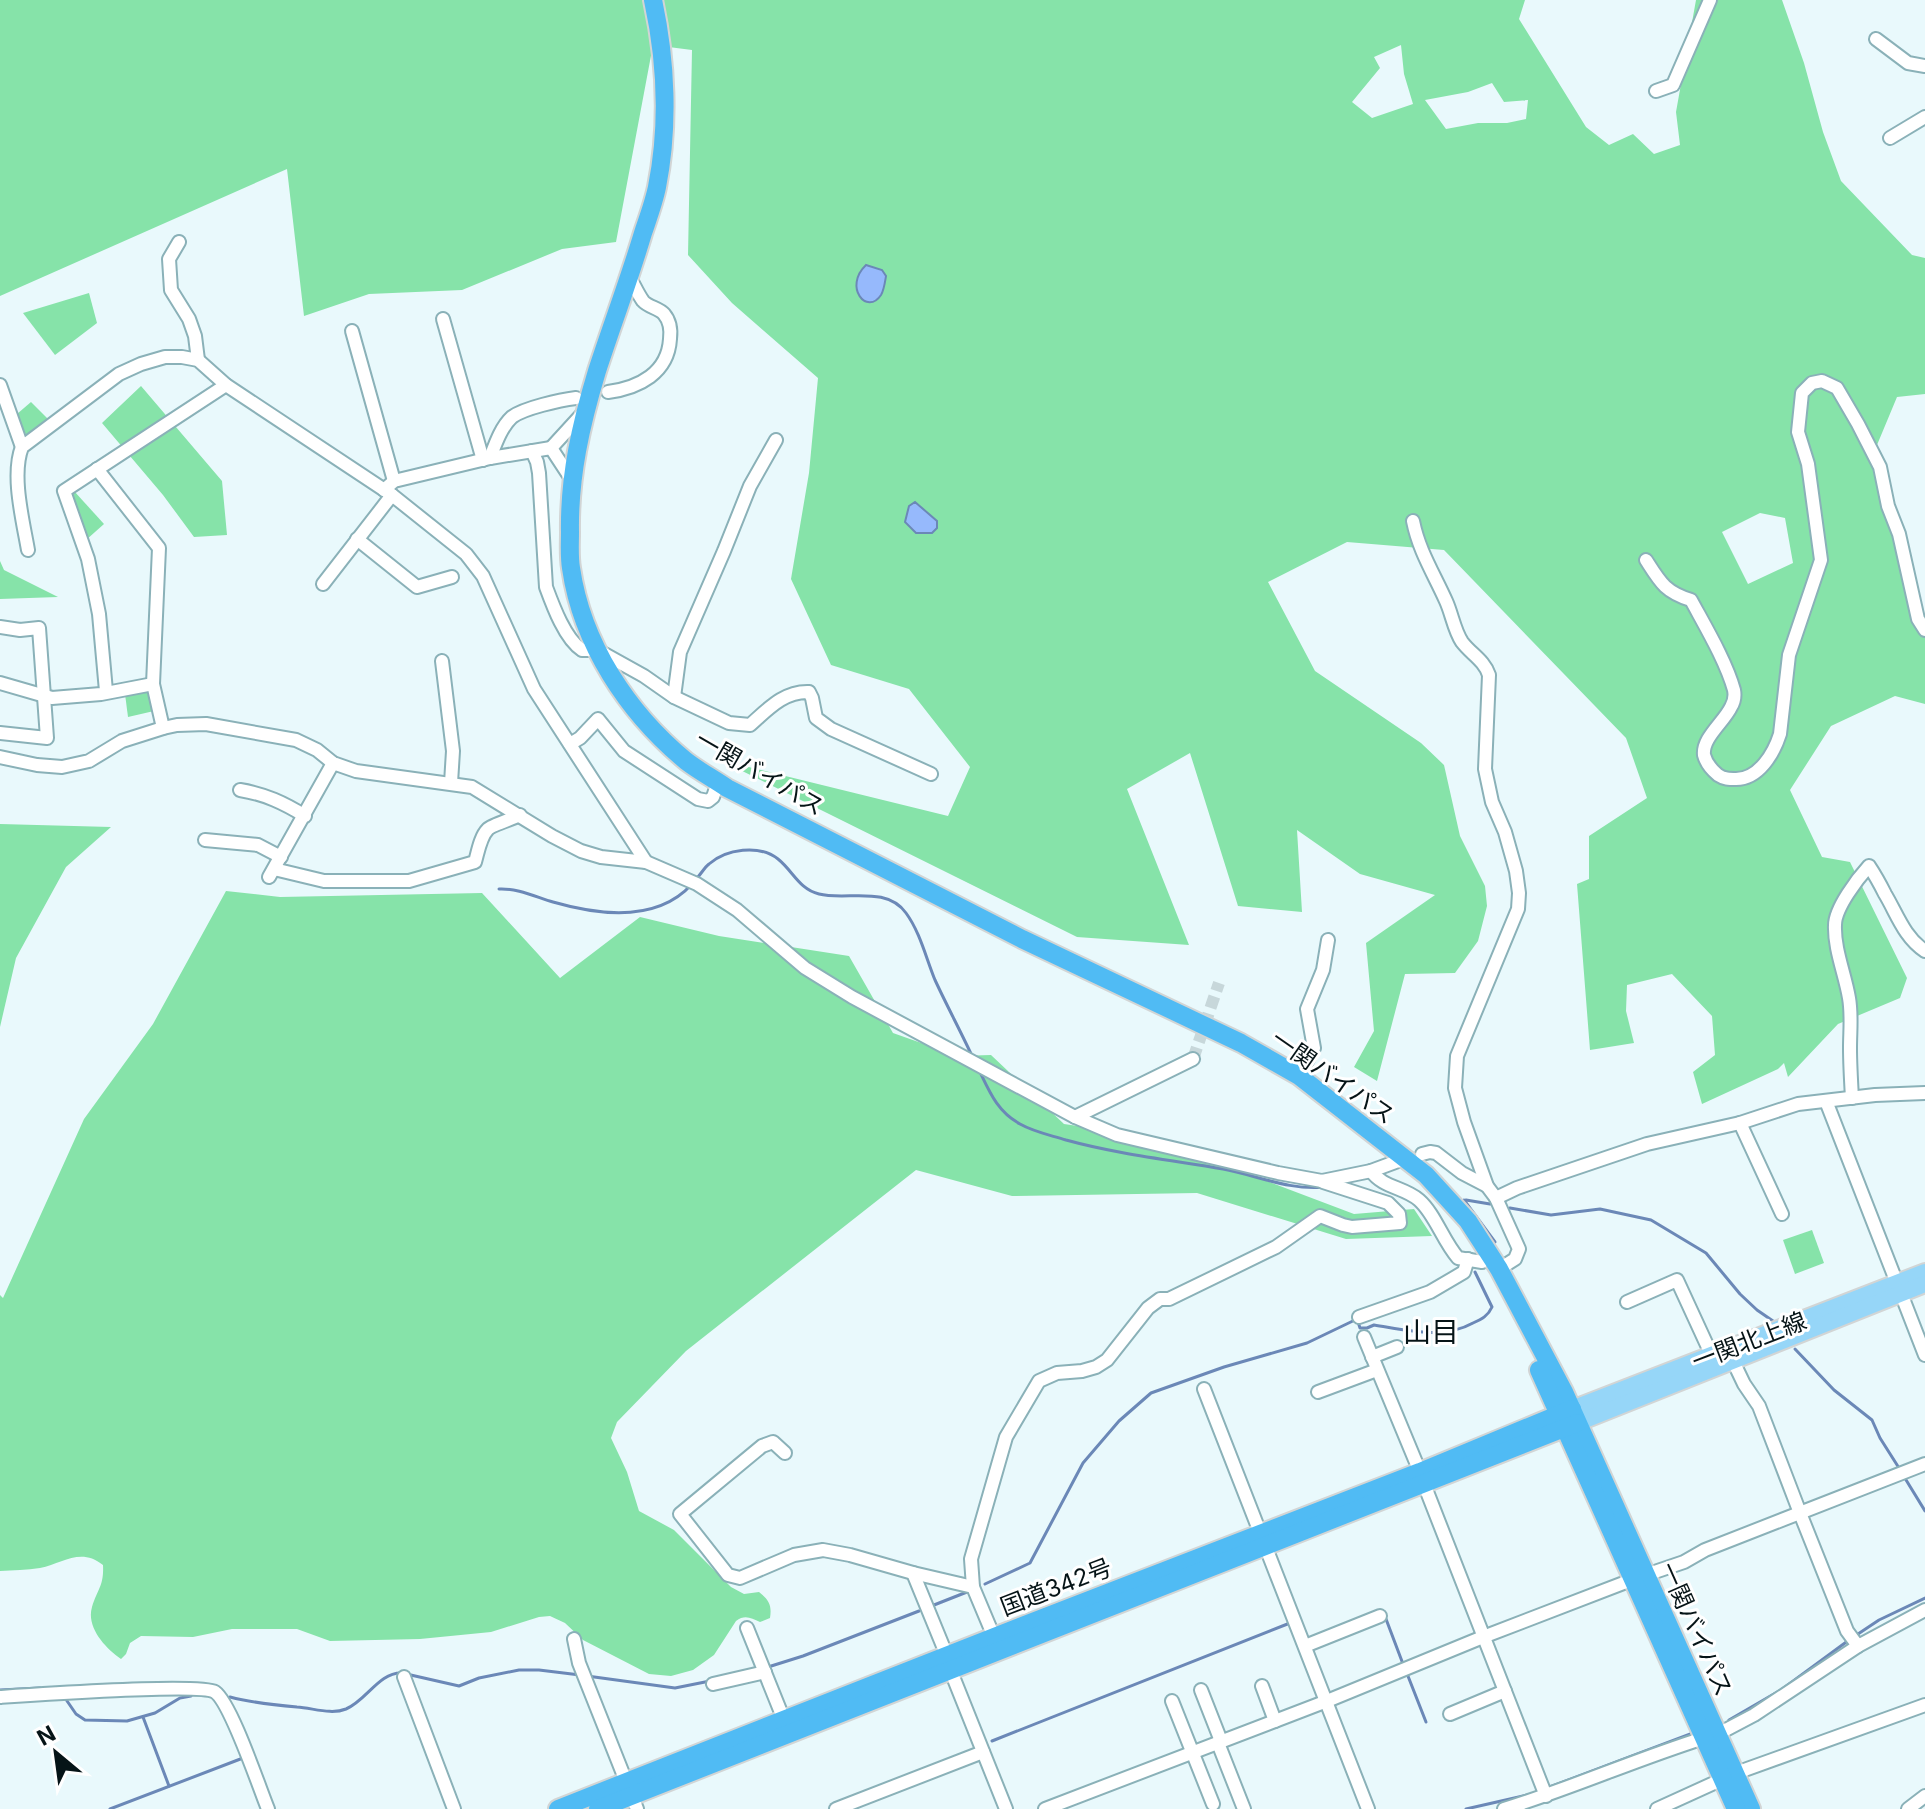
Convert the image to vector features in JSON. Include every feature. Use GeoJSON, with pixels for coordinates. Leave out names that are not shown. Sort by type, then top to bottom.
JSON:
{"type":"FeatureCollection","features":[{"type":"Feature","properties":{"kind":"highway","name":"一関バイパス"},"geometry":{"type":"LineString","coordinates":[[653,0],[660,31],[665,112],[657,187],[630,278],[597,371],[582,403],[570,501],[571,566],[580,610],[596,648],[625,697],[653,731],[689,763],[718,782],[1022,939],[1241,1043],[1299,1076],[1396,1155],[1426,1175],[1468,1221],[1483,1263],[1569,1419],[1729,1776],[1751,1809]]}},
{"type":"Feature","properties":{"kind":"highway","name":"国道342号"},"geometry":{"type":"LineString","coordinates":[[598,1809],[949,1662],[1569,1419]]}},
{"type":"Feature","properties":{"kind":"highway","name":"国道342号"},"geometry":{"type":"LineString","coordinates":[[558,1809],[632,1796],[784,1720],[949,1662],[994,1637],[1262,1540]]}},
{"type":"Feature","properties":{"kind":"highway","name":"一関バイパス"},"geometry":{"type":"LineString","coordinates":[[1729,1776],[1736,1809]]}},
{"type":"Feature","properties":{"kind":"main road","name":"一関北上線"},"geometry":{"type":"LineString","coordinates":[[1569,1419],[1733,1361],[1900,1288],[1925,1272]]}},
{"type":"Feature","properties":{"kind":"main road","name":"一関北上線"},"geometry":{"type":"LineString","coordinates":[[1569,1419],[1712,1356],[1900,1288],[1925,1284]]}},
{"type":"Feature","properties":{"kind":"street"},"geometry":{"type":"LineString","coordinates":[[1656,91],[1673,85],[1710,0]]}},
{"type":"Feature","properties":{"kind":"street"},"geometry":{"type":"LineString","coordinates":[[1876,39],[1908,63],[1925,66]]}},
{"type":"Feature","properties":{"kind":"street"},"geometry":{"type":"LineString","coordinates":[[1890,138],[1925,117]]}},
{"type":"Feature","properties":{"kind":"street"},"geometry":{"type":"LineString","coordinates":[[179,242],[169,259],[171,290],[189,319],[198,360]]}},
{"type":"Feature","properties":{"kind":"street"},"geometry":{"type":"LineString","coordinates":[[608,392],[631,388],[649,376],[664,363],[670,341],[670,327],[664,314],[644,302],[630,278]]}},
{"type":"Feature","properties":{"kind":"street"},"geometry":{"type":"LineString","coordinates":[[443,319],[486,459]]}},
{"type":"Feature","properties":{"kind":"street"},"geometry":{"type":"LineString","coordinates":[[352,331],[390,489]]}},
{"type":"Feature","properties":{"kind":"street"},"geometry":{"type":"LineString","coordinates":[[22,447],[119,374],[165,357],[198,360],[226,385],[390,489],[466,554],[483,576],[534,689],[646,862]]}},
{"type":"Feature","properties":{"kind":"street"},"geometry":{"type":"LineString","coordinates":[[1646,560],[1663,586],[1691,600],[1716,647],[1735,693],[1732,706],[1707,742],[1704,752],[1707,763],[1725,779],[1745,779],[1757,772],[1776,746],[1789,655],[1821,560],[1808,464],[1798,432],[1802,393],[1812,383],[1822,381],[1837,388],[1880,467],[1918,619],[1925,630]]}},
{"type":"Feature","properties":{"kind":"street"},"geometry":{"type":"LineString","coordinates":[[0,385],[22,447],[17,467],[28,550]]}},
{"type":"Feature","properties":{"kind":"street"},"geometry":{"type":"LineString","coordinates":[[106,691],[99,614],[88,559],[64,491],[226,385]]}},
{"type":"Feature","properties":{"kind":"street"},"geometry":{"type":"LineString","coordinates":[[323,584],[390,489],[486,459],[551,448],[582,403]]}},
{"type":"Feature","properties":{"kind":"street"},"geometry":{"type":"LineString","coordinates":[[486,459],[512,417],[537,407],[582,403]]}},
{"type":"Feature","properties":{"kind":"street"},"geometry":{"type":"LineString","coordinates":[[674,697],[680,652],[750,486],[776,440]]}},
{"type":"Feature","properties":{"kind":"street"},"geometry":{"type":"LineString","coordinates":[[551,448],[572,480]]}},
{"type":"Feature","properties":{"kind":"street"},"geometry":{"type":"LineString","coordinates":[[532,451],[539,473],[546,587],[572,642],[582,650],[596,648],[674,697],[729,723],[750,725],[786,696],[809,692],[816,718],[831,729],[931,774]]}},
{"type":"Feature","properties":{"kind":"street"},"geometry":{"type":"LineString","coordinates":[[97,469],[159,548],[153,684],[163,728]]}},
{"type":"Feature","properties":{"kind":"street"},"geometry":{"type":"LineString","coordinates":[[1359,1317],[1430,1292],[1483,1263],[1515,1259],[1519,1249],[1496,1198],[1487,1186],[1455,1088],[1457,1056],[1518,909],[1516,871],[1505,832],[1492,802],[1485,769],[1489,675],[1486,666],[1463,643],[1457,632],[1446,601],[1417,541],[1413,521]]}},
{"type":"Feature","properties":{"kind":"street"},"geometry":{"type":"LineString","coordinates":[[357,539],[417,587],[452,577]]}},
{"type":"Feature","properties":{"kind":"street"},"geometry":{"type":"LineString","coordinates":[[0,627],[20,630],[39,628],[47,738],[0,733]]}},
{"type":"Feature","properties":{"kind":"street"},"geometry":{"type":"LineString","coordinates":[[442,661],[453,751],[451,783]]}},
{"type":"Feature","properties":{"kind":"street"},"geometry":{"type":"LineString","coordinates":[[0,683],[52,698],[101,694],[153,684]]}},
{"type":"Feature","properties":{"kind":"street"},"geometry":{"type":"LineString","coordinates":[[570,744],[598,719],[624,751],[698,799],[708,801],[713,797],[718,782]]}},
{"type":"Feature","properties":{"kind":"street"},"geometry":{"type":"LineString","coordinates":[[0,757],[62,767],[89,761],[122,741],[163,728],[206,724],[296,740],[317,750],[333,763],[356,771],[472,787],[581,851],[601,857],[646,862],[697,884],[737,910],[805,968],[852,997],[1075,1117],[1117,1135],[1322,1181],[1388,1203],[1399,1214],[1400,1223],[1352,1227],[1320,1216],[1276,1247],[1169,1299],[1160,1299],[1148,1308],[1107,1360],[1096,1367],[1057,1373],[1039,1381],[1006,1437],[971,1559],[973,1587],[994,1637]]}},
{"type":"Feature","properties":{"kind":"street"},"geometry":{"type":"LineString","coordinates":[[333,763],[272,873],[324,881],[409,881],[475,862],[489,827],[520,815]]}},
{"type":"Feature","properties":{"kind":"street"},"geometry":{"type":"LineString","coordinates":[[240,790],[284,803],[305,816]]}},
{"type":"Feature","properties":{"kind":"street"},"geometry":{"type":"LineString","coordinates":[[205,840],[258,845],[281,857]]}},
{"type":"Feature","properties":{"kind":"street"},"geometry":{"type":"LineString","coordinates":[[1852,1098],[1850,999],[1835,925],[1844,901],[1869,866],[1895,916],[1908,935],[1925,951]]}},
{"type":"Feature","properties":{"kind":"street"},"geometry":{"type":"LineString","coordinates":[[1299,1076],[1314,1048],[1307,1009],[1323,970],[1328,940]]}},
{"type":"Feature","properties":{"kind":"street"},"geometry":{"type":"LineString","coordinates":[[1075,1117],[1193,1059]]}},
{"type":"Feature","properties":{"kind":"street"},"geometry":{"type":"LineString","coordinates":[[1496,1198],[1647,1144],[1740,1123],[1798,1104],[1925,1093]]}},
{"type":"Feature","properties":{"kind":"street"},"geometry":{"type":"LineString","coordinates":[[1826,1101],[1925,1355]]}},
{"type":"Feature","properties":{"kind":"street"},"geometry":{"type":"LineString","coordinates":[[1740,1123],[1782,1214]]}},
{"type":"Feature","properties":{"kind":"street"},"geometry":{"type":"LineString","coordinates":[[1422,1154],[1436,1153],[1462,1173],[1487,1186]]}},
{"type":"Feature","properties":{"kind":"street"},"geometry":{"type":"LineString","coordinates":[[1322,1181],[1371,1171],[1396,1155]]}},
{"type":"Feature","properties":{"kind":"street"},"geometry":{"type":"LineString","coordinates":[[1371,1171],[1384,1183],[1420,1200],[1458,1258],[1483,1263]]}},
{"type":"Feature","properties":{"kind":"street"},"geometry":{"type":"LineString","coordinates":[[1627,1302],[1677,1280],[1712,1356]]}},
{"type":"Feature","properties":{"kind":"street"},"geometry":{"type":"LineString","coordinates":[[1364,1337],[1546,1796]]}},
{"type":"Feature","properties":{"kind":"street"},"geometry":{"type":"LineString","coordinates":[[1318,1392],[1375,1363],[1397,1347]]}},
{"type":"Feature","properties":{"kind":"street"},"geometry":{"type":"LineString","coordinates":[[1733,1361],[1759,1406],[1847,1631],[1858,1646]]}},
{"type":"Feature","properties":{"kind":"street"},"geometry":{"type":"LineString","coordinates":[[1204,1389],[1368,1809]]}},
{"type":"Feature","properties":{"kind":"street"},"geometry":{"type":"LineString","coordinates":[[785,1453],[773,1442],[762,1446],[680,1514],[728,1575],[740,1578],[794,1555],[823,1550],[973,1587]]}},
{"type":"Feature","properties":{"kind":"street"},"geometry":{"type":"LineString","coordinates":[[1045,1809],[1327,1701],[1483,1637],[1684,1562],[1705,1550],[1925,1464]]}},
{"type":"Feature","properties":{"kind":"street"},"geometry":{"type":"LineString","coordinates":[[913,1573],[1006,1809]]}},
{"type":"Feature","properties":{"kind":"street"},"geometry":{"type":"LineString","coordinates":[[1504,1809],[1711,1736],[1754,1715],[1858,1646],[1925,1610]]}},
{"type":"Feature","properties":{"kind":"street"},"geometry":{"type":"LineString","coordinates":[[1305,1646],[1380,1616]]}},
{"type":"Feature","properties":{"kind":"street"},"geometry":{"type":"LineString","coordinates":[[747,1628],[784,1720]]}},
{"type":"Feature","properties":{"kind":"street"},"geometry":{"type":"LineString","coordinates":[[574,1639],[579,1663],[632,1796]]}},
{"type":"Feature","properties":{"kind":"street"},"geometry":{"type":"LineString","coordinates":[[713,1684],[765,1672]]}},
{"type":"Feature","properties":{"kind":"street"},"geometry":{"type":"LineString","coordinates":[[404,1677],[454,1809]]}},
{"type":"Feature","properties":{"kind":"street"},"geometry":{"type":"LineString","coordinates":[[1262,1686],[1275,1721]]}},
{"type":"Feature","properties":{"kind":"street"},"geometry":{"type":"LineString","coordinates":[[0,1697],[173,1689],[214,1692],[229,1712],[268,1809]]}},
{"type":"Feature","properties":{"kind":"street"},"geometry":{"type":"LineString","coordinates":[[1201,1690],[1244,1809]]}},
{"type":"Feature","properties":{"kind":"street"},"geometry":{"type":"LineString","coordinates":[[1450,1714],[1505,1691]]}},
{"type":"Feature","properties":{"kind":"street"},"geometry":{"type":"LineString","coordinates":[[1172,1701],[1213,1804]]}},
{"type":"Feature","properties":{"kind":"street"},"geometry":{"type":"LineString","coordinates":[[1657,1809],[1729,1776],[1925,1705]]}},
{"type":"Feature","properties":{"kind":"street"},"geometry":{"type":"LineString","coordinates":[[836,1809],[983,1752]]}},
{"type":"Feature","properties":{"kind":"street"},"geometry":{"type":"LineString","coordinates":[[1908,1809],[1925,1796]]}},
{"type":"Feature","properties":{"kind":"green space"},"geometry":{"type":"Polygon","coordinates":[[[0,0],[1525,0],[1519,19],[1586,127],[1609,145],[1633,134],[1654,154],[1680,145],[1676,112],[1696,0],[1782,0],[1841,181],[1912,255],[1925,258],[1925,394],[1897,397],[1877,445],[1913,625],[1925,631],[1925,704],[1895,696],[1831,726],[1790,790],[1822,857],[1850,862],[1907,978],[1900,998],[1838,1024],[1788,1077],[1784,1063],[1778,1069],[1702,1104],[1693,1072],[1715,1055],[1712,1016],[1672,974],[1627,985],[1626,1011],[1634,1043],[1590,1050],[1577,884],[1589,879],[1589,836],[1647,798],[1626,738],[1444,550],[1347,542],[1268,582],[1315,671],[1421,743],[1444,765],[1460,836],[1485,886],[1487,906],[1478,941],[1455,973],[1405,974],[1377,1081],[1354,1067],[1374,1031],[1366,943],[1435,895],[1360,874],[1297,830],[1302,912],[1238,906],[1190,753],[1127,789],[1189,945],[1077,937],[720,760],[948,816],[970,767],[909,689],[831,665],[791,579],[809,473],[818,378],[732,303],[688,255],[692,50],[653,45],[616,242],[562,249],[462,290],[369,294],[304,316],[287,169],[0,296],[0,0]],[[1401,45],[1374,57],[1380,68],[1352,102],[1372,118],[1413,104],[1404,74],[1401,45]],[[1492,83],[1468,92],[1425,100],[1446,129],[1526,119],[1528,100],[1504,102],[1492,83]],[[1760,513],[1722,532],[1748,584],[1793,563],[1785,518],[1760,513]]]}},
{"type":"Feature","properties":{"kind":"green space"},"geometry":{"type":"Polygon","coordinates":[[[89,293],[97,323],[55,355],[23,313],[89,293]]]}},
{"type":"Feature","properties":{"kind":"green space"},"geometry":{"type":"Polygon","coordinates":[[[141,386],[222,481],[227,535],[194,537],[102,423],[141,386]]]}},
{"type":"Feature","properties":{"kind":"green space"},"geometry":{"type":"Polygon","coordinates":[[[31,402],[49,420],[31,435],[22,433],[17,414],[31,402]]]}},
{"type":"Feature","properties":{"kind":"green space"},"geometry":{"type":"Polygon","coordinates":[[[74,491],[104,524],[86,540],[70,494],[74,491]]]}},
{"type":"Feature","properties":{"kind":"green space"},"geometry":{"type":"Polygon","coordinates":[[[0,561],[4,570],[58,597],[0,599],[0,561]]]}},
{"type":"Feature","properties":{"kind":"green space"},"geometry":{"type":"Polygon","coordinates":[[[150,690],[154,711],[128,717],[125,694],[150,690]]]}},
{"type":"Feature","properties":{"kind":"green space"},"geometry":{"type":"Polygon","coordinates":[[[0,824],[111,827],[66,867],[16,958],[0,1027],[0,824]]]}},
{"type":"Feature","properties":{"kind":"green space"},"geometry":{"type":"Polygon","coordinates":[[[226,891],[280,897],[482,893],[560,978],[640,917],[719,936],[849,956],[893,1033],[958,1056],[991,1055],[1064,1124],[1148,1136],[1354,1214],[1414,1209],[1432,1236],[1346,1239],[1197,1193],[1012,1196],[916,1170],[686,1351],[617,1422],[611,1438],[627,1472],[639,1511],[674,1530],[731,1587],[744,1594],[759,1592],[770,1606],[770,1618],[760,1622],[745,1617],[736,1621],[714,1655],[693,1670],[671,1676],[649,1674],[583,1640],[565,1623],[550,1616],[491,1632],[420,1639],[330,1641],[297,1629],[232,1629],[193,1637],[141,1636],[130,1643],[121,1659],[103,1643],[92,1622],[92,1607],[102,1583],[103,1565],[87,1557],[79,1557],[40,1568],[0,1571],[0,1295],[3,1298],[84,1119],[153,1024],[226,891]]]}},
{"type":"Feature","properties":{"kind":"green space"},"geometry":{"type":"Polygon","coordinates":[[[1812,1230],[1824,1263],[1795,1274],[1783,1240],[1812,1230]]]}},
{"type":"Feature","properties":{"kind":"water"},"geometry":{"type":"Polygon","coordinates":[[[866,265],[882,270],[886,276],[881,295],[870,302],[864,301],[857,290],[859,273],[866,265]]]}},
{"type":"Feature","properties":{"kind":"water"},"geometry":{"type":"Polygon","coordinates":[[[915,502],[937,521],[937,528],[932,533],[916,533],[905,522],[909,506],[915,502]]]}},
{"type":"Feature","properties":{"kind":"waterway"},"geometry":{"type":"LineString","coordinates":[[697,878],[707,866],[724,855],[743,850],[762,851],[778,859],[812,892],[830,896],[877,897],[898,904],[915,928],[935,980],[973,1058]]}},
{"type":"Feature","properties":{"kind":"waterway"},"geometry":{"type":"LineString","coordinates":[[499,889],[520,891],[589,910],[626,912],[662,905],[678,897],[692,884]]}},
{"type":"Feature","properties":{"kind":"waterway"},"geometry":{"type":"LineString","coordinates":[[980,1072],[1000,1108],[1020,1124],[1036,1131],[1105,1149],[1223,1169],[1286,1185],[1325,1187]]}},
{"type":"Feature","properties":{"kind":"waterway"},"geometry":{"type":"LineString","coordinates":[[1464,1200],[1495,1242]]}},
{"type":"Feature","properties":{"kind":"waterway"},"geometry":{"type":"LineString","coordinates":[[1466,1200],[1490,1204]]}},
{"type":"Feature","properties":{"kind":"waterway"},"geometry":{"type":"LineString","coordinates":[[1510,1208],[1551,1215],[1600,1209],[1651,1220],[1706,1253],[1740,1294],[1773,1321]]}},
{"type":"Feature","properties":{"kind":"waterway"},"geometry":{"type":"LineString","coordinates":[[985,1584],[1030,1563],[1083,1463],[1119,1421],[1151,1393],[1224,1367],[1307,1343],[1357,1319],[1360,1328],[1374,1325],[1437,1332],[1461,1328],[1484,1317],[1492,1307],[1475,1272]]}},
{"type":"Feature","properties":{"kind":"waterway"},"geometry":{"type":"LineString","coordinates":[[1795,1349],[1834,1390],[1872,1420],[1899,1468]]}},
{"type":"Feature","properties":{"kind":"waterway"},"geometry":{"type":"LineString","coordinates":[[1903,1475],[1925,1511]]}},
{"type":"Feature","properties":{"kind":"waterway"},"geometry":{"type":"LineString","coordinates":[[934,1605],[967,1592]]}},
{"type":"Feature","properties":{"kind":"waterway"},"geometry":{"type":"LineString","coordinates":[[1855,1636],[1879,1620],[1925,1598]]}},
{"type":"Feature","properties":{"kind":"waterway"},"geometry":{"type":"LineString","coordinates":[[768,1667],[919,1611]]}},
{"type":"Feature","properties":{"kind":"waterway"},"geometry":{"type":"LineString","coordinates":[[1386,1619],[1403,1664]]}},
{"type":"Feature","properties":{"kind":"waterway"},"geometry":{"type":"LineString","coordinates":[[992,1741],[1290,1623]]}},
{"type":"Feature","properties":{"kind":"waterway"},"geometry":{"type":"LineString","coordinates":[[1729,1720],[1781,1690],[1849,1640]]}},
{"type":"Feature","properties":{"kind":"waterway"},"geometry":{"type":"LineString","coordinates":[[230,1697],[264,1704],[334,1711],[353,1705],[386,1677],[394,1674],[402,1673],[459,1686],[479,1678],[519,1670],[580,1675]]}},
{"type":"Feature","properties":{"kind":"waterway"},"geometry":{"type":"LineString","coordinates":[[1406,1671],[1426,1722]]}},
{"type":"Feature","properties":{"kind":"waterway"},"geometry":{"type":"LineString","coordinates":[[587,1676],[675,1688],[710,1681]]}},
{"type":"Feature","properties":{"kind":"waterway"},"geometry":{"type":"LineString","coordinates":[[0,1690],[40,1688]]}},
{"type":"Feature","properties":{"kind":"waterway"},"geometry":{"type":"LineString","coordinates":[[65,1698],[76,1714],[85,1720],[127,1721],[155,1713],[180,1698],[191,1696]]}},
{"type":"Feature","properties":{"kind":"waterway"},"geometry":{"type":"LineString","coordinates":[[143,1717],[169,1786]]}},
{"type":"Feature","properties":{"kind":"waterway"},"geometry":{"type":"LineString","coordinates":[[1547,1788],[1693,1733]]}},
{"type":"Feature","properties":{"kind":"waterway"},"geometry":{"type":"LineString","coordinates":[[110,1809],[243,1758]]}},
{"type":"Feature","properties":{"kind":"waterway"},"geometry":{"type":"LineString","coordinates":[[1466,1809],[1532,1794]]}},
{"type":"Feature","properties":{"kind":"tunnel"},"geometry":{"type":"LineString","coordinates":[[1193,1059],[1219,983]]}},
{"type":"Feature","properties":{"kind":"district","name":"山目"},"geometry":{"type":"Point","coordinates":[1431,1332]}}]}
